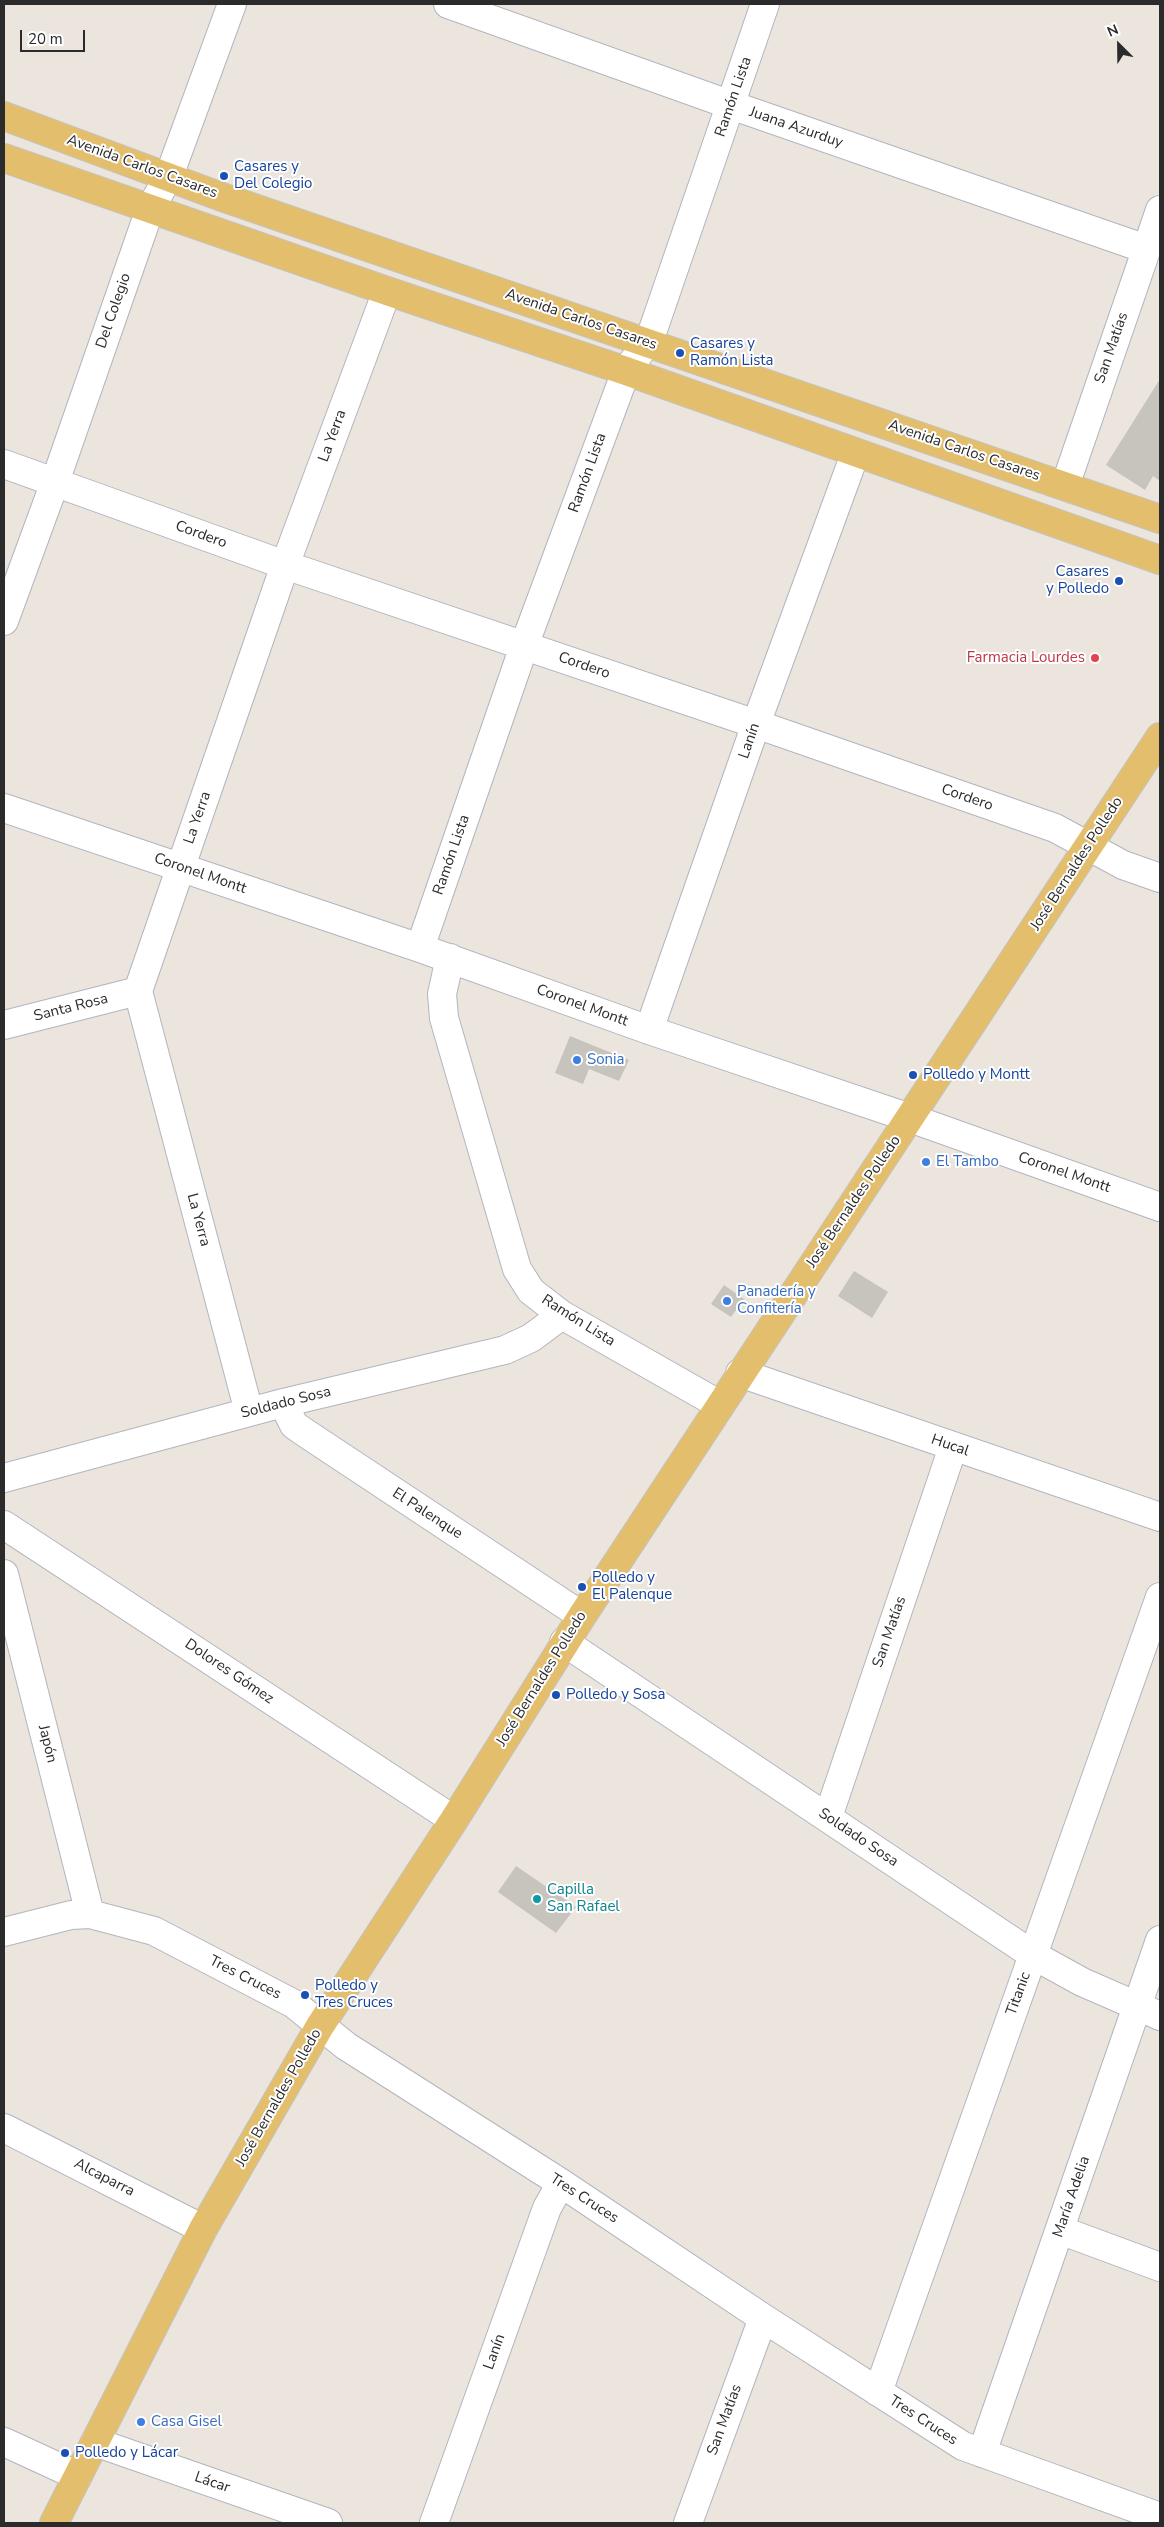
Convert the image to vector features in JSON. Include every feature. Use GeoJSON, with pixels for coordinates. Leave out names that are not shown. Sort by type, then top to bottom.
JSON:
{"type":"FeatureCollection","features":[{"type":"Feature","properties":{"kind":"main road","name":"Avenida Carlos Casares"},"geometry":{"type":"LineString","coordinates":[[4,116],[219,196],[1160,519]]}},
{"type":"Feature","properties":{"kind":"main road"},"geometry":{"type":"LineString","coordinates":[[4,158],[626,372],[1160,560]]}},
{"type":"Feature","properties":{"kind":"main road","name":"José Bernaldes Polledo"},"geometry":{"type":"LineString","coordinates":[[54,2523],[203,2229],[320,2026],[454,1820],[564,1642],[740,1372],[910,1118],[1160,737]]}},
{"type":"Feature","properties":{"kind":"street","name":"Del Colegio"},"geometry":{"type":"LineString","coordinates":[[4,621],[55,482],[150,209],[169,176],[232,4]]}},
{"type":"Feature","properties":{"kind":"street","name":"Juana Azurduy"},"geometry":{"type":"LineString","coordinates":[[448,4],[731,105],[1146,249]]}},
{"type":"Feature","properties":{"kind":"street","name":"Ramón Lista"},"geometry":{"type":"LineString","coordinates":[[420,948],[524,646],[626,372],[647,342],[765,4]]}},
{"type":"Feature","properties":{"kind":"street","name":"San Matías"},"geometry":{"type":"LineString","coordinates":[[1065,486],[1160,210]]}},
{"type":"Feature","properties":{"kind":"street","name":"La Yerra"},"geometry":{"type":"LineString","coordinates":[[249,1412],[138,991],[285,566],[387,291]]}},
{"type":"Feature","properties":{"kind":"street","name":"Lanín"},"geometry":{"type":"LineString","coordinates":[[649,1030],[756,724],[855,454]]}},
{"type":"Feature","properties":{"kind":"street","name":"Cordero"},"geometry":{"type":"LineString","coordinates":[[4,464],[285,566],[756,724],[1055,828],[1123,865],[1160,878]]}},
{"type":"Feature","properties":{"kind":"street","name":"Coronel Montt"},"geometry":{"type":"LineString","coordinates":[[4,808],[450,958],[649,1030],[910,1118],[1160,1207]]}},
{"type":"Feature","properties":{"kind":"street","name":"Ramón Lista"},"geometry":{"type":"LineString","coordinates":[[450,958],[442,994],[444,1018],[517,1269],[531,1291],[562,1315],[720,1405]]}},
{"type":"Feature","properties":{"kind":"street","name":"Santa Rosa"},"geometry":{"type":"LineString","coordinates":[[4,1025],[138,991]]}},
{"type":"Feature","properties":{"kind":"street","name":"Soldado Sosa"},"geometry":{"type":"LineString","coordinates":[[4,1478],[283,1403],[504,1350],[531,1338],[562,1315]]}},
{"type":"Feature","properties":{"kind":"street","name":"Hucal"},"geometry":{"type":"LineString","coordinates":[[740,1372],[1160,1517]]}},
{"type":"Feature","properties":{"kind":"street","name":"El Palenque"},"geometry":{"type":"LineString","coordinates":[[283,1403],[294,1424],[304,1432],[582,1616]]}},
{"type":"Feature","properties":{"kind":"street","name":"San Matías"},"geometry":{"type":"LineString","coordinates":[[828,1818],[953,1447]]}},
{"type":"Feature","properties":{"kind":"street","name":"Dolores Gómez"},"geometry":{"type":"LineString","coordinates":[[4,1524],[454,1820]]}},
{"type":"Feature","properties":{"kind":"street","name":"Japón"},"geometry":{"type":"LineString","coordinates":[[4,1574],[90,1914]]}},
{"type":"Feature","properties":{"kind":"street","name":"Titanic"},"geometry":{"type":"LineString","coordinates":[[878,2392],[1160,1597]]}},
{"type":"Feature","properties":{"kind":"street","name":"Soldado Sosa"},"geometry":{"type":"LineString","coordinates":[[564,1642],[1033,1955],[1082,1982],[1148,2012]]}},
{"type":"Feature","properties":{"kind":"street","name":"Tres Cruces"},"geometry":{"type":"LineString","coordinates":[[4,1932],[71,1915],[90,1914],[154,1931],[294,2004],[346,2046],[561,2183],[763,2318],[963,2446],[1160,2518]]}},
{"type":"Feature","properties":{"kind":"street","name":"María Adelia"},"geometry":{"type":"LineString","coordinates":[[982,2453],[1060,2230],[1148,2012],[1160,1940]]}},
{"type":"Feature","properties":{"kind":"street","name":"Alcaparra"},"geometry":{"type":"LineString","coordinates":[[4,2128],[203,2229]]}},
{"type":"Feature","properties":{"kind":"street","name":"Lanín"},"geometry":{"type":"LineString","coordinates":[[434,2523],[547,2208],[561,2183]]}},
{"type":"Feature","properties":{"kind":"street"},"geometry":{"type":"LineString","coordinates":[[1060,2230],[1160,2267]]}},
{"type":"Feature","properties":{"kind":"street","name":"San Matías"},"geometry":{"type":"LineString","coordinates":[[688,2523],[763,2318]]}},
{"type":"Feature","properties":{"kind":"street"},"geometry":{"type":"LineString","coordinates":[[4,2442],[78,2476]]}},
{"type":"Feature","properties":{"kind":"street","name":"Lácar"},"geometry":{"type":"LineString","coordinates":[[95,2442],[328,2523]]}},
{"type":"Feature","properties":{"kind":"building"},"geometry":{"type":"Polygon","coordinates":[[[1160,379],[1160,481],[1153,476],[1145,490],[1106,465],[1160,379]]]}},
{"type":"Feature","properties":{"kind":"building","name":"Sonia"},"geometry":{"type":"Polygon","coordinates":[[[570,1036],[629,1060],[619,1081],[589,1069],[583,1084],[555,1073],[570,1036]]]}},
{"type":"Feature","properties":{"kind":"building"},"geometry":{"type":"Polygon","coordinates":[[[854,1271],[888,1292],[872,1318],[838,1296],[854,1271]]]}},
{"type":"Feature","properties":{"kind":"building","name":"Panadería y Confitería"},"geometry":{"type":"Polygon","coordinates":[[[724,1285],[744,1299],[731,1317],[711,1304],[724,1285]]]}},
{"type":"Feature","properties":{"kind":"building","name":"Capilla San Rafael"},"geometry":{"type":"Polygon","coordinates":[[[516,1866],[576,1907],[556,1933],[498,1892],[516,1866]]]}},
{"type":"Feature","properties":{"kind":"place","name":"Casares y Del Colegio"},"geometry":{"type":"Point","coordinates":[224,176]}},
{"type":"Feature","properties":{"kind":"place","name":"Casares y Ramón Lista"},"geometry":{"type":"Point","coordinates":[680,353]}},
{"type":"Feature","properties":{"kind":"place","name":"Casares y Polledo"},"geometry":{"type":"Point","coordinates":[1119,581]}},
{"type":"Feature","properties":{"kind":"place","name":"Farmacia Lourdes"},"geometry":{"type":"Point","coordinates":[1095,658]}},
{"type":"Feature","properties":{"kind":"place","name":"Sonia"},"geometry":{"type":"Point","coordinates":[577,1060]}},
{"type":"Feature","properties":{"kind":"place","name":"Polledo y Montt"},"geometry":{"type":"Point","coordinates":[913,1075]}},
{"type":"Feature","properties":{"kind":"place","name":"El Tambo"},"geometry":{"type":"Point","coordinates":[926,1162]}},
{"type":"Feature","properties":{"kind":"place","name":"Panadería y Confitería"},"geometry":{"type":"Point","coordinates":[727,1301]}},
{"type":"Feature","properties":{"kind":"place","name":"Polledo y El Palenque"},"geometry":{"type":"Point","coordinates":[582,1587]}},
{"type":"Feature","properties":{"kind":"place","name":"Polledo y Sosa"},"geometry":{"type":"Point","coordinates":[556,1695]}},
{"type":"Feature","properties":{"kind":"place","name":"Capilla San Rafael"},"geometry":{"type":"Point","coordinates":[537,1899]}},
{"type":"Feature","properties":{"kind":"place","name":"Polledo y Tres Cruces"},"geometry":{"type":"Point","coordinates":[305,1995]}},
{"type":"Feature","properties":{"kind":"place","name":"Casa Gisel"},"geometry":{"type":"Point","coordinates":[141,2422]}},
{"type":"Feature","properties":{"kind":"place","name":"Polledo y Lácar"},"geometry":{"type":"Point","coordinates":[65,2453]}}]}
